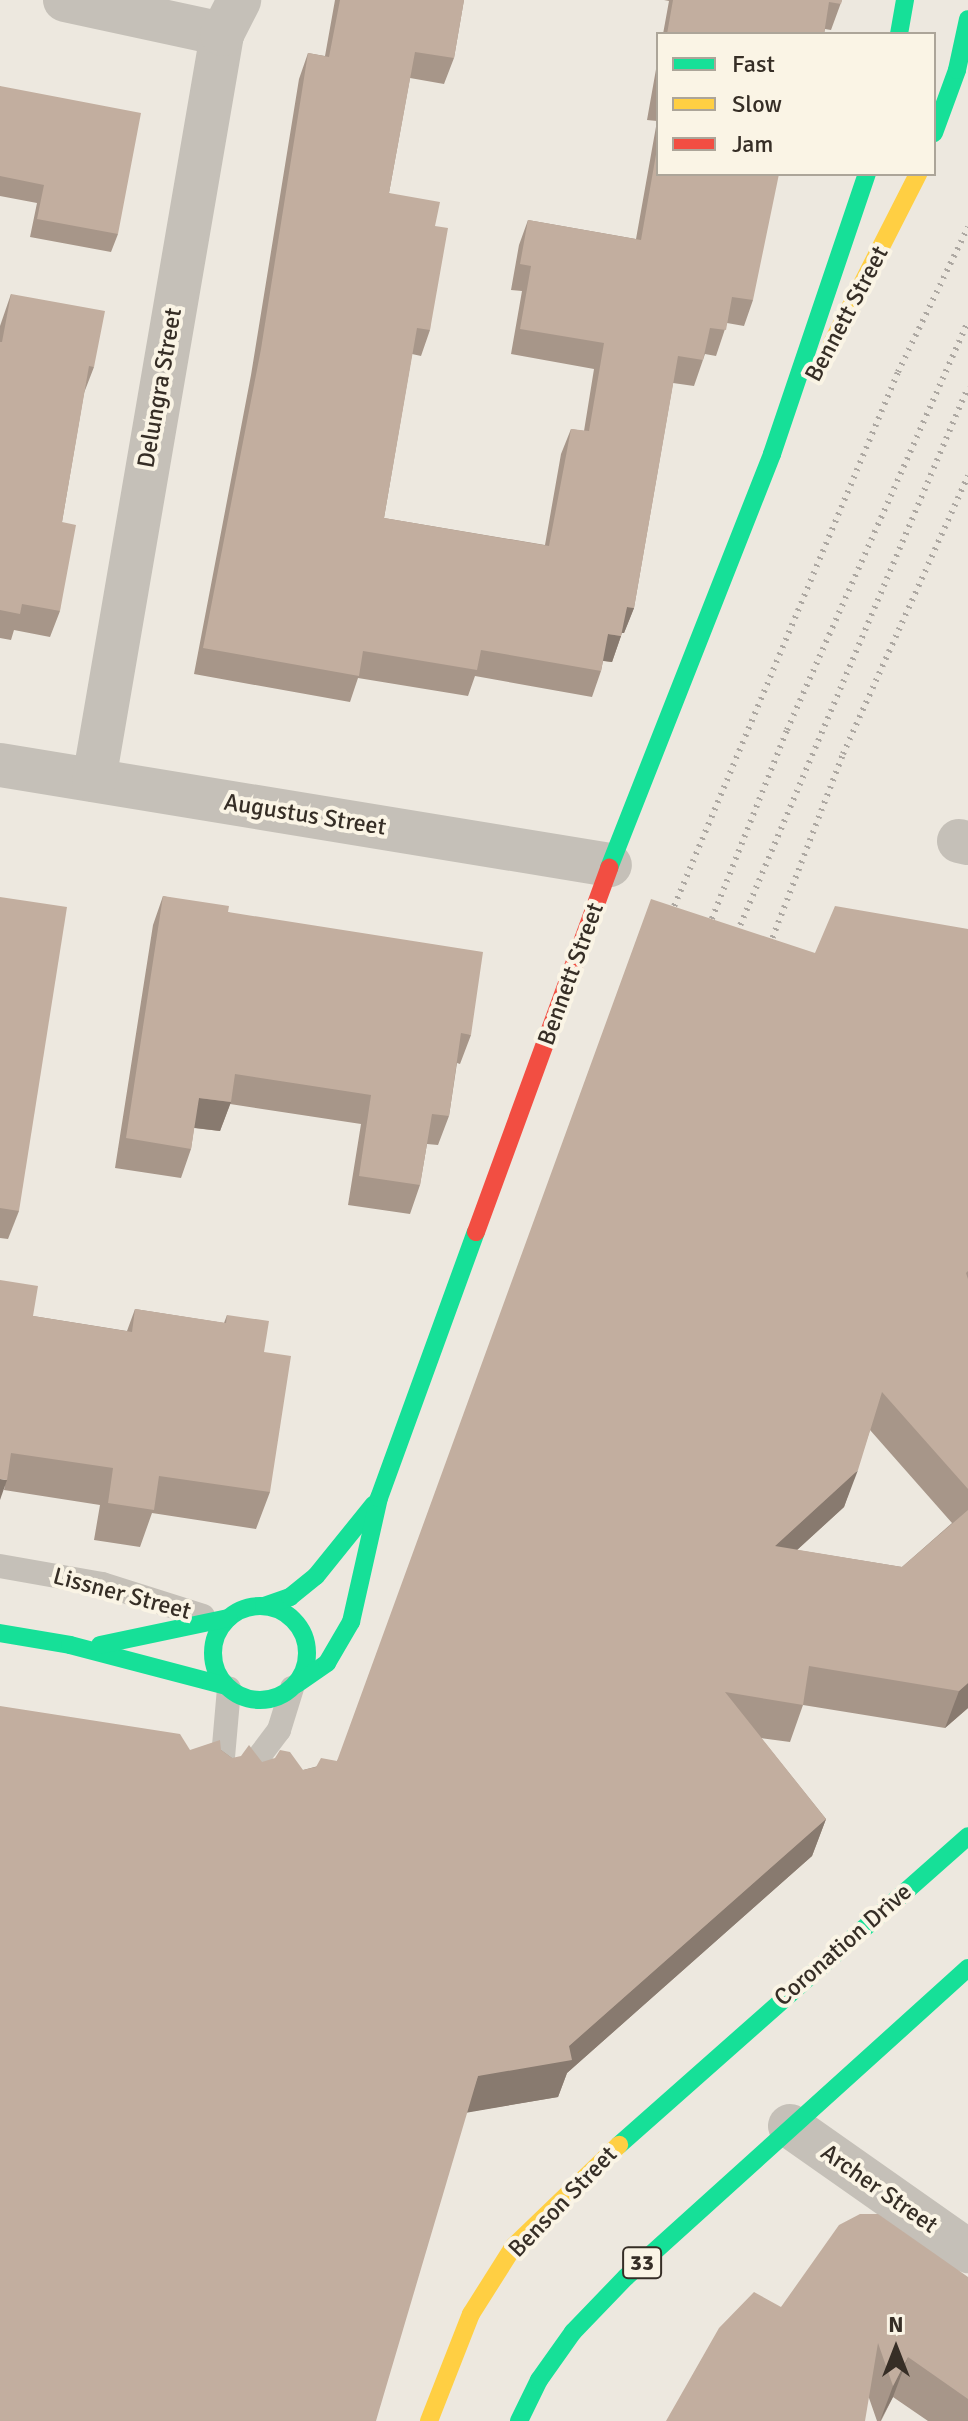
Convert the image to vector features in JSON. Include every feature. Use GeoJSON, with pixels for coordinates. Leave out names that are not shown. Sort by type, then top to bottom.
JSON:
{"type":"FeatureCollection","features":[{"type":"Feature","properties":{"kind":"main road"},"geometry":{"type":"LineString","coordinates":[[899,32],[905,0]]}},
{"type":"Feature","properties":{"kind":"main road"},"geometry":{"type":"LineString","coordinates":[[936,126],[968,19]]}},
{"type":"Feature","properties":{"kind":"main road","name":"Bennett Street"},"geometry":{"type":"LineString","coordinates":[[294,1686],[327,1663],[351,1622],[379,1498],[610,865],[772,454],[866,176]]}},
{"type":"Feature","properties":{"kind":"main road","name":"Bennett Street"},"geometry":{"type":"LineString","coordinates":[[772,454],[917,176]]}},
{"type":"Feature","properties":{"kind":"main road","name":"Bennett Street"},"geometry":{"type":"LineString","coordinates":[[246,1611],[290,1597],[316,1576],[379,1498]]}},
{"type":"Feature","properties":{"kind":"main road"},"geometry":{"type":"LineString","coordinates":[[246,1611],[291,1617],[305,1636],[307,1661],[294,1686],[263,1701],[227,1687],[212,1656],[218,1632],[246,1611]]}},
{"type":"Feature","properties":{"kind":"main road","name":"Lissner Street"},"geometry":{"type":"LineString","coordinates":[[70,1645],[143,1640],[246,1611]]}},
{"type":"Feature","properties":{"kind":"main road","name":"Lissner Street"},"geometry":{"type":"LineString","coordinates":[[0,1633],[70,1645],[227,1687]]}},
{"type":"Feature","properties":{"kind":"main road","name":"Coronation Drive"},"geometry":{"type":"LineString","coordinates":[[718,2055],[968,1836]]}},
{"type":"Feature","properties":{"kind":"main road","name":"33"},"geometry":{"type":"LineString","coordinates":[[519,2421],[539,2380],[573,2332],[790,2126],[968,1968]]}},
{"type":"Feature","properties":{"kind":"main road","name":"Benson Street"},"geometry":{"type":"LineString","coordinates":[[429,2421],[471,2314],[514,2246],[718,2055]]}},
{"type":"Feature","properties":{"kind":"street"},"geometry":{"type":"LineString","coordinates":[[65,0],[231,17]]}},
{"type":"Feature","properties":{"kind":"street","name":"Delungra Street"},"geometry":{"type":"LineString","coordinates":[[94,780],[231,17]]}},
{"type":"Feature","properties":{"kind":"street","name":"Augustus Street"},"geometry":{"type":"LineString","coordinates":[[0,765],[610,865]]}},
{"type":"Feature","properties":{"kind":"street","name":"Archer Street"},"geometry":{"type":"LineString","coordinates":[[790,2126],[968,2251]]}},
{"type":"Feature","properties":{"kind":"lane","name":"Lissner Street"},"geometry":{"type":"LineString","coordinates":[[0,1566],[102,1584],[195,1615],[246,1611]]}},
{"type":"Feature","properties":{"kind":"lane"},"geometry":{"type":"LineString","coordinates":[[252,1784],[261,1754],[279,1730],[294,1686]]}},
{"type":"Feature","properties":{"kind":"lane"},"geometry":{"type":"LineString","coordinates":[[221,1780],[227,1687]]}},
{"type":"Feature","properties":{"kind":"lane"},"geometry":{"type":"LineString","coordinates":[[197,1761],[226,1722]]}},
{"type":"Feature","properties":{"kind":"lane"},"geometry":{"type":"LineString","coordinates":[[279,1730],[289,1759]]}},
{"type":"Feature","properties":{"kind":"building"},"geometry":{"type":"Polygon","coordinates":[[[340,0],[464,0],[454,58],[415,52],[389,193],[440,202],[435,226],[448,228],[430,330],[417,328],[384,518],[549,546],[571,429],[589,431],[604,343],[520,329],[531,266],[520,264],[528,220],[641,240],[656,154],[656,176],[779,176],[753,300],[732,297],[726,330],[710,328],[703,360],[678,356],[634,608],[627,607],[621,636],[608,634],[601,671],[481,650],[477,670],[363,651],[359,676],[203,648],[261,349],[308,53],[329,57],[340,0]]]}},
{"type":"Feature","properties":{"kind":"building"},"geometry":{"type":"Polygon","coordinates":[[[673,0],[842,0],[841,4],[829,2],[824,32],[667,32],[673,0]]]}},
{"type":"Feature","properties":{"kind":"building"},"geometry":{"type":"Polygon","coordinates":[[[0,86],[141,113],[118,234],[37,219],[44,185],[0,176],[0,86]]]}},
{"type":"Feature","properties":{"kind":"building"},"geometry":{"type":"Polygon","coordinates":[[[11,294],[105,311],[94,367],[89,366],[62,522],[76,525],[60,611],[22,604],[20,614],[0,610],[0,342],[11,294]]]}},
{"type":"Feature","properties":{"kind":"building"},"geometry":{"type":"Polygon","coordinates":[[[163,896],[229,906],[228,912],[483,952],[471,1035],[461,1033],[449,1116],[432,1114],[420,1185],[359,1176],[371,1095],[235,1074],[231,1102],[199,1098],[191,1149],[126,1138],[163,896]]]}},
{"type":"Feature","properties":{"kind":"building"},"geometry":{"type":"Polygon","coordinates":[[[0,897],[67,907],[19,1211],[0,1208],[0,897]]]}},
{"type":"Feature","properties":{"kind":"building"},"geometry":{"type":"Polygon","coordinates":[[[651,899],[815,953],[835,906],[968,929],[968,1489],[882,1392],[858,1470],[775,1546],[902,1567],[968,1510],[968,1683],[959,1691],[809,1666],[803,1705],[725,1692],[826,1819],[569,2046],[572,2060],[478,2076],[376,2421],[0,2421],[0,1706],[180,1734],[190,1750],[220,1740],[221,1750],[232,1758],[241,1756],[249,1745],[262,1762],[275,1758],[280,1750],[290,1752],[303,1770],[316,1767],[321,1758],[337,1761],[651,899]]]}},
{"type":"Feature","properties":{"kind":"building"},"geometry":{"type":"Polygon","coordinates":[[[0,1280],[38,1286],[33,1316],[132,1332],[135,1309],[226,1323],[227,1315],[269,1321],[264,1352],[291,1356],[270,1492],[159,1476],[154,1510],[108,1503],[113,1468],[11,1453],[7,1480],[0,1479],[0,1280]]]}},
{"type":"Feature","properties":{"kind":"building"},"geometry":{"type":"Polygon","coordinates":[[[860,2214],[878,2214],[968,2277],[968,2399],[908,2357],[893,2386],[878,2343],[865,2421],[666,2421],[719,2328],[754,2292],[781,2307],[839,2225],[860,2214]]]}},
{"type":"Feature","properties":{"kind":"railway"},"geometry":{"type":"LineString","coordinates":[[665,928],[898,372],[968,227]]}},
{"type":"Feature","properties":{"kind":"railway"},"geometry":{"type":"LineString","coordinates":[[703,941],[787,730],[968,321]]}},
{"type":"Feature","properties":{"kind":"railway"},"geometry":{"type":"LineString","coordinates":[[731,947],[968,387]]}},
{"type":"Feature","properties":{"kind":"railway"},"geometry":{"type":"LineString","coordinates":[[764,960],[843,754],[968,476]]}},
{"type":"Feature","properties":{"kind":"traffic: fast"},"geometry":{"type":"LineString","coordinates":[[899,32],[905,0]]}},
{"type":"Feature","properties":{"kind":"traffic: fast"},"geometry":{"type":"LineString","coordinates":[[936,128],[957,70],[968,19]]}},
{"type":"Feature","properties":{"kind":"traffic: fast"},"geometry":{"type":"LineString","coordinates":[[609,868],[772,454],[866,176]]}},
{"type":"Feature","properties":{"kind":"traffic: fast"},"geometry":{"type":"LineString","coordinates":[[297,1684],[327,1663],[351,1622],[379,1498],[476,1232]]}},
{"type":"Feature","properties":{"kind":"traffic: fast"},"geometry":{"type":"LineString","coordinates":[[264,1606],[290,1597],[316,1576],[374,1504]]}},
{"type":"Feature","properties":{"kind":"traffic: fast"},"geometry":{"type":"LineString","coordinates":[[251,1606],[269,1606],[294,1619],[304,1635],[307,1653],[304,1671],[294,1687],[269,1700],[251,1700],[226,1687],[213,1662],[213,1644],[226,1619],[251,1606]]}},
{"type":"Feature","properties":{"kind":"traffic: fast"},"geometry":{"type":"LineString","coordinates":[[100,1645],[228,1618]]}},
{"type":"Feature","properties":{"kind":"traffic: fast"},"geometry":{"type":"LineString","coordinates":[[0,1633],[70,1645],[226,1686]]}},
{"type":"Feature","properties":{"kind":"traffic: fast"},"geometry":{"type":"LineString","coordinates":[[619,2145],[968,1836]]}},
{"type":"Feature","properties":{"kind":"traffic: fast"},"geometry":{"type":"LineString","coordinates":[[519,2421],[539,2380],[573,2332],[626,2277],[968,1968]]}},
{"type":"Feature","properties":{"kind":"traffic: slow"},"geometry":{"type":"LineString","coordinates":[[832,343],[917,176]]}},
{"type":"Feature","properties":{"kind":"traffic: slow"},"geometry":{"type":"LineString","coordinates":[[429,2421],[471,2314],[514,2246],[619,2145]]}},
{"type":"Feature","properties":{"kind":"traffic: jam"},"geometry":{"type":"LineString","coordinates":[[476,1232],[609,868]]}}]}
